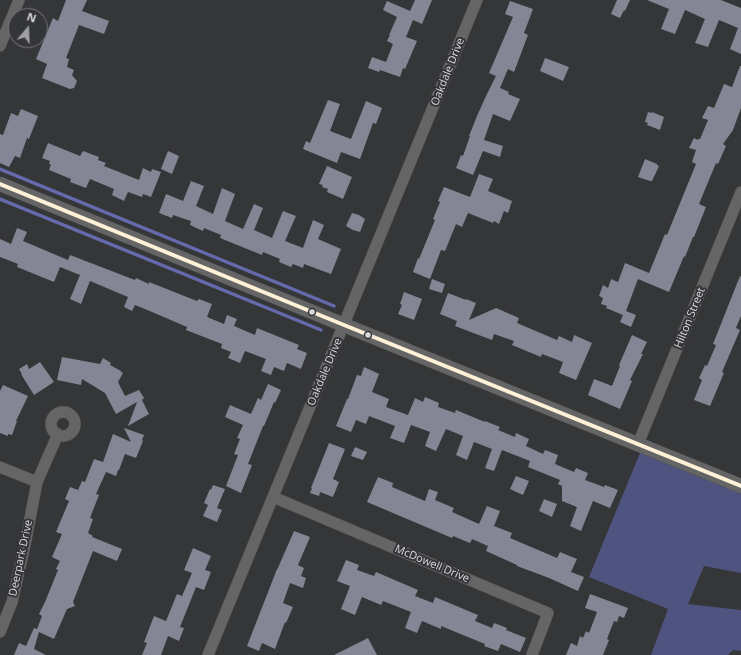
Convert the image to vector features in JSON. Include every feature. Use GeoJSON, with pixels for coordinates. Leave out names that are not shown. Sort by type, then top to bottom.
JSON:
{"type":"FeatureCollection","features":[{"type":"Feature","properties":{"kind":"street"},"geometry":{"type":"LineString","coordinates":[[0,46],[19,0]]}},
{"type":"Feature","properties":{"kind":"street","name":"Oakdale Drive"},"geometry":{"type":"LineString","coordinates":[[208,655],[477,0]]}},
{"type":"Feature","properties":{"kind":"street"},"geometry":{"type":"LineString","coordinates":[[0,184],[741,486]]}},
{"type":"Feature","properties":{"kind":"street","name":"Hilton Street"},"geometry":{"type":"LineString","coordinates":[[638,444],[741,192]]}},
{"type":"Feature","properties":{"kind":"street","name":"Deerpark Drive"},"geometry":{"type":"LineString","coordinates":[[0,632],[12,602],[37,482],[58,434]]}},
{"type":"Feature","properties":{"kind":"street"},"geometry":{"type":"LineString","coordinates":[[0,467],[37,482]]}},
{"type":"Feature","properties":{"kind":"street","name":"McDowell Drive"},"geometry":{"type":"LineString","coordinates":[[273,497],[548,613],[532,655]]}},
{"type":"Feature","properties":{"kind":"shaded area"},"geometry":{"type":"Polygon","coordinates":[[[642,448],[741,491],[741,573],[704,566],[688,604],[741,610],[741,651],[733,650],[728,655],[651,655],[668,609],[589,577],[642,448]]]}},
{"type":"Feature","properties":{"kind":"building"},"geometry":{"type":"Polygon","coordinates":[[[66,0],[87,0],[82,11],[109,21],[104,34],[79,25],[66,58],[69,59],[67,67],[74,70],[72,75],[77,81],[74,88],[70,89],[42,78],[47,64],[36,59],[41,48],[48,48],[48,30],[53,18],[58,21],[66,0]]]}},
{"type":"Feature","properties":{"kind":"building"},"geometry":{"type":"Polygon","coordinates":[[[415,0],[432,0],[422,24],[413,20],[406,37],[417,41],[400,77],[380,70],[379,72],[368,68],[372,57],[386,62],[393,44],[387,41],[397,17],[383,10],[387,1],[410,11],[415,0]]]}},
{"type":"Feature","properties":{"kind":"building"},"geometry":{"type":"Polygon","coordinates":[[[617,0],[630,0],[620,18],[611,14],[617,0]]]}},
{"type":"Feature","properties":{"kind":"building"},"geometry":{"type":"Polygon","coordinates":[[[647,0],[721,0],[741,8],[741,54],[730,49],[738,28],[719,20],[708,47],[695,43],[705,19],[685,10],[675,34],[661,29],[669,9],[647,0]]]}},
{"type":"Feature","properties":{"kind":"building"},"geometry":{"type":"Polygon","coordinates":[[[510,1],[533,9],[524,33],[528,35],[514,72],[508,69],[500,88],[509,92],[508,94],[520,99],[510,121],[493,114],[484,140],[503,146],[500,157],[483,151],[473,175],[456,168],[461,155],[463,156],[477,116],[496,76],[489,73],[513,17],[505,14],[510,1]]]}},
{"type":"Feature","properties":{"kind":"building"},"geometry":{"type":"Polygon","coordinates":[[[545,58],[569,67],[563,81],[540,71],[545,58]]]}},
{"type":"Feature","properties":{"kind":"building"},"geometry":{"type":"Polygon","coordinates":[[[740,66],[741,108],[733,130],[723,144],[726,146],[718,164],[716,163],[699,204],[706,207],[694,237],[685,257],[684,256],[669,292],[638,279],[626,311],[636,315],[631,327],[620,322],[623,315],[606,308],[607,306],[601,304],[603,298],[599,296],[603,285],[608,288],[611,279],[618,282],[625,263],[649,273],[665,234],[667,235],[696,164],[692,162],[696,150],[689,148],[694,138],[698,140],[700,139],[708,120],[702,118],[708,106],[714,108],[724,84],[732,87],[740,66]]]}},
{"type":"Feature","properties":{"kind":"building"},"geometry":{"type":"Polygon","coordinates":[[[328,100],[340,104],[330,131],[351,139],[366,101],[382,108],[376,124],[373,123],[360,159],[341,152],[337,163],[303,149],[306,141],[310,143],[328,100]]]}},
{"type":"Feature","properties":{"kind":"building"},"geometry":{"type":"Polygon","coordinates":[[[21,109],[38,116],[29,139],[27,138],[20,158],[15,156],[9,167],[0,163],[0,134],[3,135],[11,113],[18,116],[21,109]]]}},
{"type":"Feature","properties":{"kind":"building"},"geometry":{"type":"Polygon","coordinates":[[[648,112],[664,117],[660,130],[647,125],[648,123],[645,122],[648,112]]]}},
{"type":"Feature","properties":{"kind":"building"},"geometry":{"type":"Polygon","coordinates":[[[48,143],[80,156],[83,151],[99,157],[98,160],[106,163],[104,166],[139,180],[143,168],[151,172],[152,169],[161,172],[151,197],[143,194],[142,197],[128,192],[124,201],[112,195],[114,189],[90,179],[86,188],[70,182],[71,179],[49,170],[51,164],[49,164],[50,161],[42,158],[48,143]]]}},
{"type":"Feature","properties":{"kind":"building"},"geometry":{"type":"Polygon","coordinates":[[[168,151],[179,156],[172,174],[161,169],[168,151]]]}},
{"type":"Feature","properties":{"kind":"building"},"geometry":{"type":"Polygon","coordinates":[[[645,159],[659,166],[652,181],[638,177],[645,159]]]}},
{"type":"Feature","properties":{"kind":"building"},"geometry":{"type":"Polygon","coordinates":[[[327,166],[352,177],[343,199],[327,192],[328,189],[319,184],[327,166]]]}},
{"type":"Feature","properties":{"kind":"building"},"geometry":{"type":"Polygon","coordinates":[[[479,174],[493,179],[488,191],[512,201],[508,213],[504,211],[499,224],[468,213],[462,227],[456,224],[445,251],[441,250],[430,279],[413,272],[435,220],[433,219],[444,187],[470,197],[479,174]]]}},
{"type":"Feature","properties":{"kind":"building"},"geometry":{"type":"Polygon","coordinates":[[[191,181],[204,186],[196,206],[213,214],[222,188],[235,194],[225,221],[243,229],[254,204],[263,208],[254,230],[272,238],[283,211],[296,216],[285,241],[303,248],[313,220],[324,225],[318,239],[341,249],[331,274],[304,264],[303,268],[293,264],[291,267],[279,262],[280,259],[263,252],[262,255],[220,238],[221,235],[204,228],[203,231],[190,225],[191,221],[173,215],[172,218],[159,213],[166,194],[183,201],[191,181]]]}},
{"type":"Feature","properties":{"kind":"building"},"geometry":{"type":"Polygon","coordinates":[[[352,213],[365,219],[360,232],[346,226],[352,213]]]}},
{"type":"Feature","properties":{"kind":"building"},"geometry":{"type":"Polygon","coordinates":[[[17,228],[27,232],[23,241],[68,260],[70,255],[135,280],[136,278],[149,284],[149,282],[197,301],[199,299],[212,304],[207,317],[224,324],[227,315],[237,319],[234,326],[255,335],[257,328],[299,345],[297,349],[307,353],[301,369],[287,363],[284,371],[274,367],[271,375],[261,371],[266,359],[245,351],[240,363],[228,358],[231,352],[221,348],[222,344],[186,330],[187,327],[135,305],[132,311],[124,307],[128,297],[90,281],[81,304],[70,299],[80,275],[60,267],[54,282],[17,267],[18,264],[0,257],[0,239],[11,244],[17,228]]]}},
{"type":"Feature","properties":{"kind":"building"},"geometry":{"type":"Polygon","coordinates":[[[740,276],[741,316],[736,328],[740,330],[722,372],[724,373],[710,406],[694,400],[702,380],[699,378],[705,365],[707,366],[716,345],[713,344],[740,276]]]}},
{"type":"Feature","properties":{"kind":"building"},"geometry":{"type":"Polygon","coordinates":[[[432,279],[445,284],[442,293],[429,289],[432,279]]]}},
{"type":"Feature","properties":{"kind":"building"},"geometry":{"type":"Polygon","coordinates":[[[404,292],[422,299],[414,320],[398,314],[402,305],[400,304],[404,292]]]}},
{"type":"Feature","properties":{"kind":"building"},"geometry":{"type":"Polygon","coordinates":[[[448,293],[476,303],[469,320],[496,308],[519,318],[517,323],[557,340],[559,336],[572,342],[574,335],[592,343],[576,380],[559,373],[563,362],[542,354],[541,357],[512,345],[514,341],[494,334],[492,340],[455,326],[457,321],[440,314],[448,293]]]}},
{"type":"Feature","properties":{"kind":"building"},"geometry":{"type":"Polygon","coordinates":[[[632,335],[647,342],[641,354],[643,354],[630,380],[632,381],[620,409],[588,395],[594,379],[612,386],[632,335]]]}},
{"type":"Feature","properties":{"kind":"building"},"geometry":{"type":"Polygon","coordinates":[[[62,357],[100,364],[103,358],[111,363],[110,365],[123,373],[118,382],[125,396],[139,390],[144,398],[142,400],[149,414],[128,426],[137,402],[116,414],[105,393],[82,379],[81,385],[57,380],[62,357]]]}},
{"type":"Feature","properties":{"kind":"building"},"geometry":{"type":"Polygon","coordinates":[[[40,362],[54,382],[34,395],[19,369],[27,364],[29,369],[40,362]]]}},
{"type":"Feature","properties":{"kind":"building"},"geometry":{"type":"Polygon","coordinates":[[[364,367],[379,374],[372,392],[389,399],[386,407],[408,415],[415,398],[423,402],[425,397],[439,403],[438,407],[455,413],[456,410],[485,421],[500,427],[498,430],[515,437],[516,433],[529,439],[526,446],[543,454],[545,450],[558,455],[555,464],[574,472],[576,468],[588,473],[585,480],[618,490],[610,508],[593,501],[581,531],[570,526],[577,507],[562,501],[562,486],[558,484],[560,480],[528,467],[530,461],[502,450],[494,471],[485,468],[492,449],[474,442],[467,460],[456,455],[463,436],[446,429],[436,451],[425,446],[430,432],[411,425],[404,443],[390,438],[395,426],[369,416],[366,424],[356,420],[351,432],[336,426],[357,375],[361,376],[364,367]]]}},
{"type":"Feature","properties":{"kind":"building"},"geometry":{"type":"Polygon","coordinates":[[[268,384],[281,390],[263,426],[248,464],[252,465],[241,493],[226,486],[238,455],[234,454],[240,439],[237,438],[243,425],[225,417],[230,405],[251,414],[258,398],[261,400],[268,384]]]}},
{"type":"Feature","properties":{"kind":"building"},"geometry":{"type":"Polygon","coordinates":[[[3,385],[28,396],[16,421],[12,435],[8,434],[8,436],[0,433],[0,391],[3,385]]]}},
{"type":"Feature","properties":{"kind":"building"},"geometry":{"type":"Polygon","coordinates":[[[124,428],[144,435],[143,441],[136,458],[125,454],[116,476],[106,472],[96,494],[99,495],[90,518],[93,519],[88,533],[93,536],[92,537],[122,549],[117,561],[93,551],[73,602],[75,606],[67,609],[54,639],[39,632],[34,649],[46,655],[14,655],[19,643],[26,646],[34,628],[37,629],[42,616],[39,614],[58,570],[56,569],[60,561],[52,557],[62,534],[56,532],[69,501],[65,499],[70,487],[78,490],[82,481],[85,482],[94,459],[103,462],[113,434],[131,442],[124,428]]]}},
{"type":"Feature","properties":{"kind":"building"},"geometry":{"type":"Polygon","coordinates":[[[329,443],[345,449],[333,479],[339,482],[333,497],[320,492],[319,496],[310,493],[329,443]]]}},
{"type":"Feature","properties":{"kind":"building"},"geometry":{"type":"Polygon","coordinates":[[[355,447],[367,452],[363,460],[351,456],[355,447]]]}},
{"type":"Feature","properties":{"kind":"building"},"geometry":{"type":"Polygon","coordinates":[[[516,476],[529,481],[523,495],[510,489],[516,476]]]}},
{"type":"Feature","properties":{"kind":"building"},"geometry":{"type":"Polygon","coordinates":[[[378,477],[393,483],[392,487],[425,501],[429,489],[438,492],[435,500],[454,508],[452,512],[479,524],[487,506],[500,511],[494,526],[512,533],[510,538],[557,558],[560,552],[577,559],[571,572],[584,577],[578,591],[517,566],[486,551],[488,546],[472,539],[470,543],[453,536],[452,538],[367,502],[378,477]]]}},
{"type":"Feature","properties":{"kind":"building"},"geometry":{"type":"Polygon","coordinates":[[[213,485],[225,489],[217,508],[222,510],[217,522],[203,516],[208,505],[204,503],[213,485]]]}},
{"type":"Feature","properties":{"kind":"building"},"geometry":{"type":"Polygon","coordinates":[[[544,499],[557,504],[552,517],[539,511],[544,499]]]}},
{"type":"Feature","properties":{"kind":"building"},"geometry":{"type":"Polygon","coordinates":[[[294,531],[310,537],[298,565],[304,568],[301,576],[306,578],[303,588],[290,583],[283,603],[293,607],[286,623],[285,622],[275,649],[262,643],[259,651],[247,646],[277,569],[294,531]]]}},
{"type":"Feature","properties":{"kind":"building"},"geometry":{"type":"Polygon","coordinates":[[[193,548],[211,556],[205,570],[211,572],[204,590],[196,587],[180,627],[184,628],[179,641],[168,636],[161,655],[142,655],[147,643],[144,642],[154,616],[166,621],[177,594],[182,596],[192,573],[184,570],[193,548]]]}},
{"type":"Feature","properties":{"kind":"building"},"geometry":{"type":"Polygon","coordinates":[[[346,560],[359,565],[357,570],[374,576],[376,572],[418,590],[415,596],[433,603],[435,597],[478,615],[475,621],[492,628],[494,623],[507,628],[506,630],[526,638],[520,652],[501,644],[498,651],[441,626],[441,629],[422,621],[417,633],[405,628],[411,612],[383,601],[381,605],[362,597],[355,615],[341,609],[350,586],[337,581],[346,560]]]}},
{"type":"Feature","properties":{"kind":"building"},"geometry":{"type":"Polygon","coordinates":[[[590,594],[628,608],[624,618],[619,616],[617,622],[614,621],[603,655],[566,655],[571,643],[577,646],[580,636],[583,638],[586,631],[589,633],[597,612],[585,608],[590,594]]]}},
{"type":"Feature","properties":{"kind":"building"},"geometry":{"type":"Polygon","coordinates":[[[368,638],[377,655],[334,655],[368,638]]]}},
{"type":"Feature","properties":{"kind":"waterway"},"geometry":{"type":"LineString","coordinates":[[0,169],[334,306]]}},
{"type":"Feature","properties":{"kind":"waterway"},"geometry":{"type":"LineString","coordinates":[[0,199],[321,330]]}},
{"type":"Feature","properties":{"kind":"transit line"},"geometry":{"type":"LineString","coordinates":[[0,184],[741,486]]}}]}
